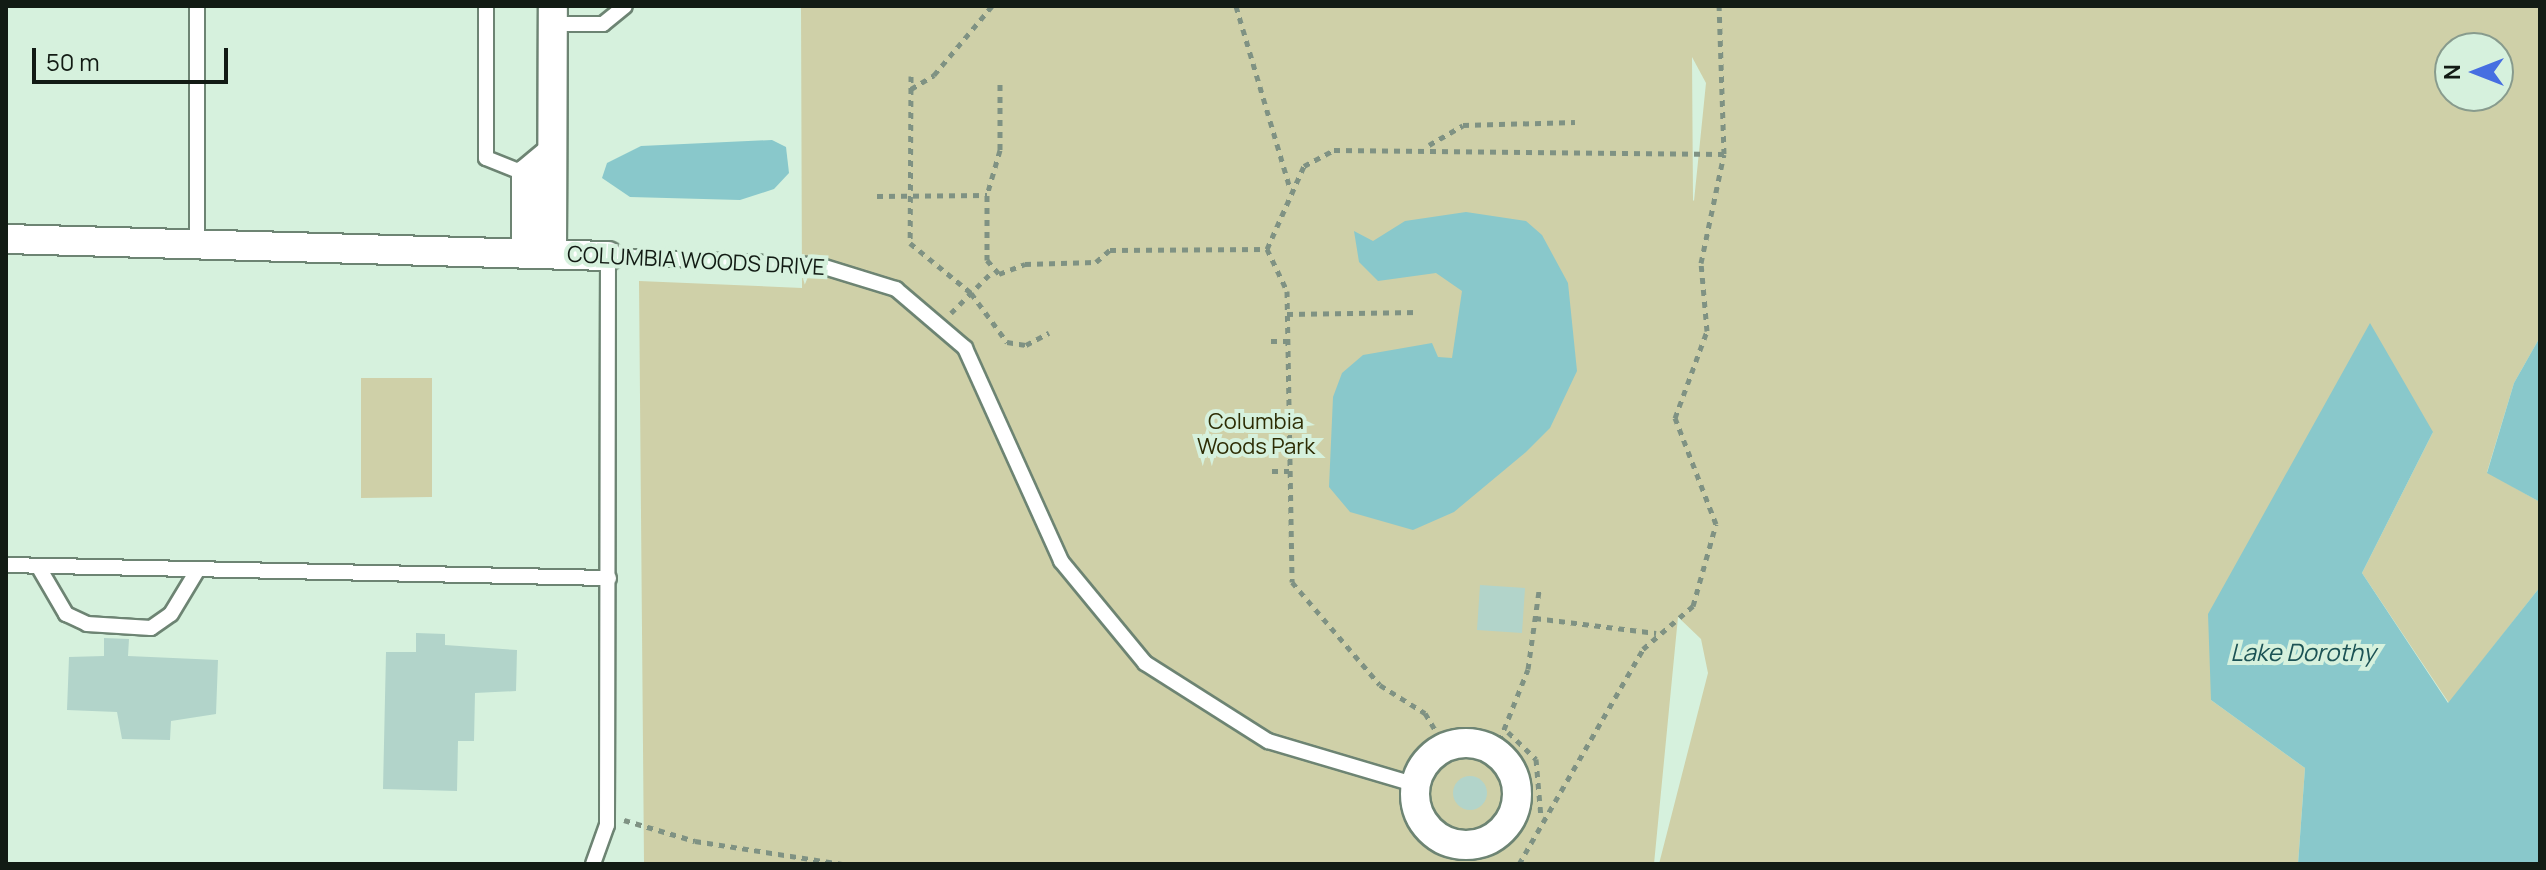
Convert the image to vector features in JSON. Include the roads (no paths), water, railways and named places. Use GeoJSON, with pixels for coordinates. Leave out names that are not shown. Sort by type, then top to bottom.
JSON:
{"type":"FeatureCollection","features":[{"type":"Feature","properties":{"kind":"street","name":"COLUMBIA WOODS DRIVE"},"geometry":{"type":"LineString","coordinates":[[539,253],[552,152],[553,15]]}},
{"type":"Feature","properties":{"kind":"street"},"geometry":{"type":"LineString","coordinates":[[539,253],[526,174],[552,152]]}},
{"type":"Feature","properties":{"kind":"street","name":"COLUMBIA WOODS DRIVE"},"geometry":{"type":"LineString","coordinates":[[6,239],[608,256]]}},
{"type":"Feature","properties":{"kind":"street"},"geometry":{"type":"LineString","coordinates":[[1476,739],[1502,742],[1519,803],[1497,839],[1456,848],[1420,823],[1413,784],[1434,751],[1476,739]]}},
{"type":"Feature","properties":{"kind":"lane"},"geometry":{"type":"LineString","coordinates":[[197,6],[197,244]]}},
{"type":"Feature","properties":{"kind":"lane"},"geometry":{"type":"LineString","coordinates":[[486,6],[486,158],[526,174]]}},
{"type":"Feature","properties":{"kind":"lane"},"geometry":{"type":"LineString","coordinates":[[553,15],[603,24],[625,6]]}},
{"type":"Feature","properties":{"kind":"lane"},"geometry":{"type":"LineString","coordinates":[[593,864],[603,850],[607,815],[608,256]]}},
{"type":"Feature","properties":{"kind":"lane","name":"COLUMBIA WOODS DRIVE"},"geometry":{"type":"LineString","coordinates":[[608,256],[841,269],[896,289],[942,322],[979,369],[1061,561],[1145,663],[1268,741],[1413,784]]}},
{"type":"Feature","properties":{"kind":"lane"},"geometry":{"type":"LineString","coordinates":[[6,565],[609,578]]}},
{"type":"Feature","properties":{"kind":"lane"},"geometry":{"type":"LineString","coordinates":[[38,566],[66,614],[87,624],[151,628],[171,614],[197,571]]}},
{"type":"Feature","properties":{"kind":"water"},"geometry":{"type":"Polygon","coordinates":[[[772,140],[786,147],[789,173],[774,189],[740,200],[630,197],[602,178],[607,163],[641,146],[772,140]]]}},
{"type":"Feature","properties":{"kind":"water"},"geometry":{"type":"Polygon","coordinates":[[[1466,212],[1526,221],[1542,235],[1568,283],[1577,371],[1550,428],[1526,452],[1454,512],[1413,530],[1350,512],[1329,487],[1333,397],[1342,373],[1363,355],[1432,343],[1438,357],[1452,358],[1462,291],[1436,273],[1378,281],[1359,262],[1354,231],[1373,241],[1405,221],[1466,212]]]}},
{"type":"Feature","properties":{"kind":"water","name":"Lake Dorothy"},"geometry":{"type":"Polygon","coordinates":[[[2370,323],[2433,432],[2362,573],[2448,703],[2540,587],[2540,864],[2298,864],[2305,768],[2211,700],[2208,614],[2370,323]]]}},
{"type":"Feature","properties":{"kind":"water"},"geometry":{"type":"Polygon","coordinates":[[[2540,337],[2540,502],[2487,473],[2514,383],[2540,337]]]}},
{"type":"Feature","properties":{"kind":"park label","name":"Columbia Woods Park"},"geometry":{"type":"Point","coordinates":[1256,434]}}]}
